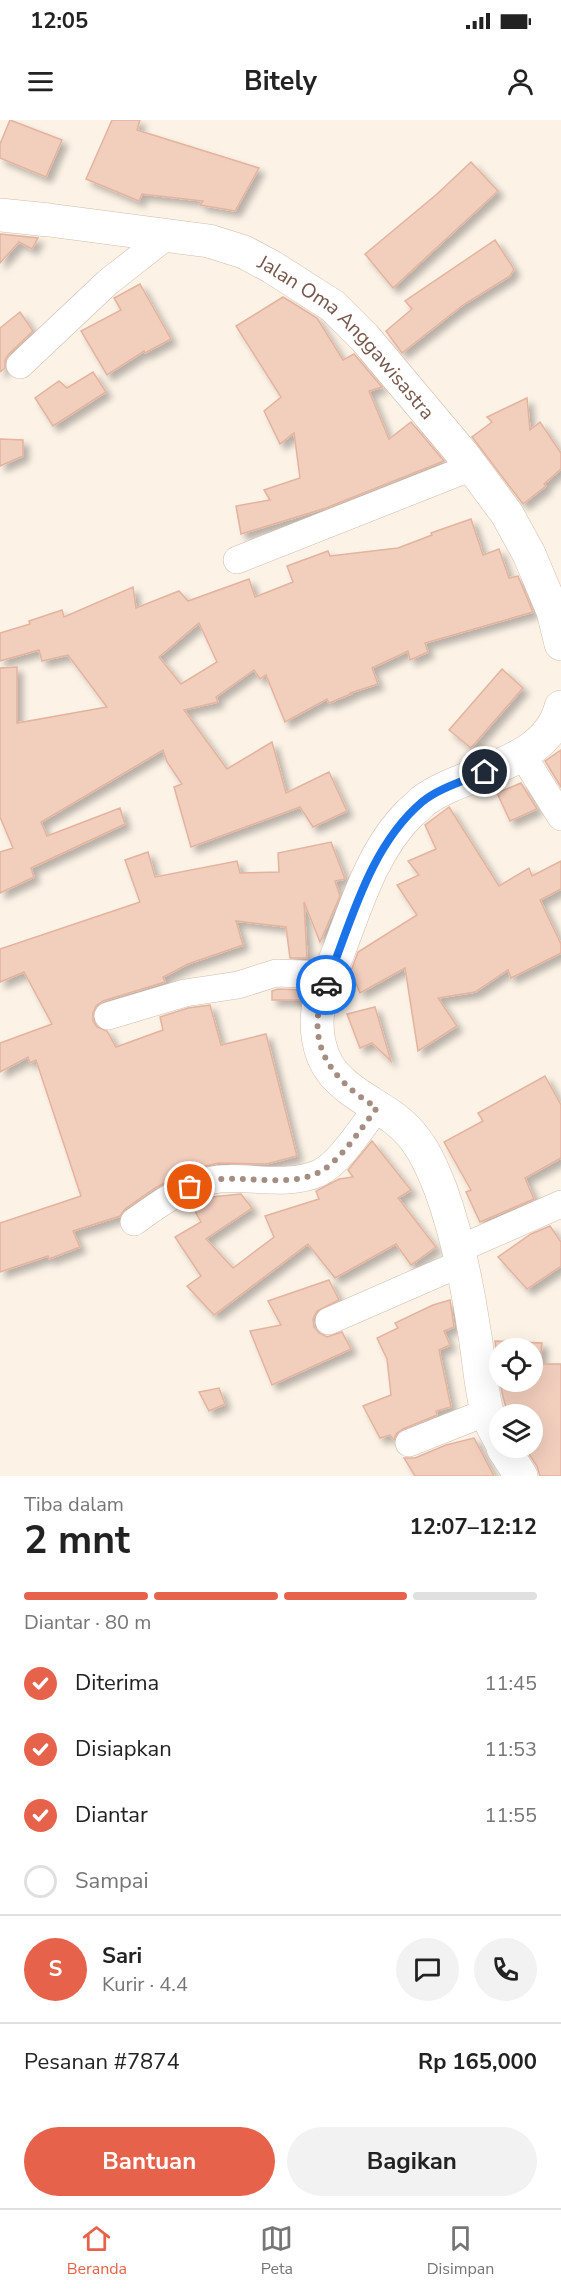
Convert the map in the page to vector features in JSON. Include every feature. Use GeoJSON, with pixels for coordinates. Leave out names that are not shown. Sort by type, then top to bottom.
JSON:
{"type":"FeatureCollection","features":[{"type":"Feature","properties":{"kind":"main road","name":"Jalan Oma Anggawisastra"},"geometry":{"type":"LineString","coordinates":[[0,215],[209,242],[244,252],[333,306],[365,338],[472,467],[507,514],[529,554],[553,611],[561,644]]}},
{"type":"Feature","properties":{"kind":"main road"},"geometry":{"type":"LineString","coordinates":[[489,1405],[460,1256],[441,1190],[427,1156],[416,1138],[404,1126],[357,1096],[333,1072],[321,1052],[318,1037],[320,999],[356,906],[374,866],[396,828],[424,801],[455,784],[500,766],[540,741],[558,718],[561,707]]}},
{"type":"Feature","properties":{"kind":"main road"},"geometry":{"type":"LineString","coordinates":[[509,1458],[521,1476]]}},
{"type":"Feature","properties":{"kind":"street"},"geometry":{"type":"LineString","coordinates":[[20,365],[108,282],[168,235]]}},
{"type":"Feature","properties":{"kind":"street"},"geometry":{"type":"LineString","coordinates":[[237,560],[472,467]]}},
{"type":"Feature","properties":{"kind":"street"},"geometry":{"type":"LineString","coordinates":[[522,754],[561,817]]}},
{"type":"Feature","properties":{"kind":"street"},"geometry":{"type":"LineString","coordinates":[[108,1016],[184,993],[238,985],[276,973],[330,975]]}},
{"type":"Feature","properties":{"kind":"street"},"geometry":{"type":"LineString","coordinates":[[134,1222],[190,1187],[206,1182],[226,1179],[264,1181],[300,1178],[318,1173],[341,1153],[377,1108]]}},
{"type":"Feature","properties":{"kind":"street"},"geometry":{"type":"LineString","coordinates":[[329,1321],[561,1204]]}},
{"type":"Feature","properties":{"kind":"street"},"geometry":{"type":"LineString","coordinates":[[409,1443],[489,1427]]}},
{"type":"Feature","properties":{"kind":"building"},"geometry":{"type":"Polygon","coordinates":[[[10,120],[62,140],[46,177],[0,158],[0,144],[10,120]]]}},
{"type":"Feature","properties":{"kind":"building"},"geometry":{"type":"Polygon","coordinates":[[[112,120],[140,120],[137,130],[259,168],[235,211],[200,205],[203,201],[142,194],[139,201],[86,179],[112,120]]]}},
{"type":"Feature","properties":{"kind":"building"},"geometry":{"type":"Polygon","coordinates":[[[471,162],[498,191],[393,288],[365,254],[437,194],[471,162]]]}},
{"type":"Feature","properties":{"kind":"building"},"geometry":{"type":"Polygon","coordinates":[[[0,234],[38,238],[32,249],[19,242],[0,263],[0,234]]]}},
{"type":"Feature","properties":{"kind":"building"},"geometry":{"type":"Polygon","coordinates":[[[495,240],[514,269],[510,276],[463,305],[402,353],[386,331],[412,309],[405,301],[495,240]]]}},
{"type":"Feature","properties":{"kind":"building"},"geometry":{"type":"Polygon","coordinates":[[[140,284],[171,339],[145,353],[144,351],[107,375],[81,331],[121,310],[114,298],[140,284]]]}},
{"type":"Feature","properties":{"kind":"building"},"geometry":{"type":"Polygon","coordinates":[[[283,297],[317,318],[343,360],[354,354],[382,387],[369,391],[389,439],[411,422],[444,461],[326,508],[241,534],[236,506],[270,500],[264,490],[300,478],[294,433],[280,444],[264,411],[281,397],[236,326],[283,297]]]}},
{"type":"Feature","properties":{"kind":"building"},"geometry":{"type":"Polygon","coordinates":[[[20,312],[33,331],[9,354],[5,360],[5,368],[0,372],[0,328],[20,312]]]}},
{"type":"Feature","properties":{"kind":"building"},"geometry":{"type":"Polygon","coordinates":[[[93,372],[106,392],[53,426],[35,398],[59,381],[67,388],[93,372]]]}},
{"type":"Feature","properties":{"kind":"building"},"geometry":{"type":"Polygon","coordinates":[[[527,398],[530,430],[540,422],[561,453],[561,469],[544,484],[546,486],[523,504],[472,437],[492,422],[487,417],[527,398]]]}},
{"type":"Feature","properties":{"kind":"building"},"geometry":{"type":"Polygon","coordinates":[[[0,439],[23,440],[23,456],[0,466],[0,439]]]}},
{"type":"Feature","properties":{"kind":"building"},"geometry":{"type":"Polygon","coordinates":[[[471,519],[483,555],[499,549],[509,578],[518,576],[533,612],[425,643],[428,652],[410,660],[408,651],[372,668],[378,684],[329,703],[327,699],[285,722],[266,675],[260,679],[254,670],[216,697],[218,702],[184,710],[227,769],[272,742],[286,793],[329,772],[347,811],[313,827],[300,807],[191,847],[174,787],[182,784],[167,762],[163,750],[41,822],[47,836],[120,808],[125,824],[31,868],[34,877],[0,893],[0,852],[13,848],[0,817],[0,668],[17,667],[17,723],[107,707],[68,655],[42,661],[39,650],[0,661],[0,633],[30,624],[29,621],[62,610],[64,617],[133,587],[136,608],[179,591],[188,601],[249,579],[255,597],[293,582],[287,566],[328,551],[330,556],[398,548],[432,535],[431,533],[471,519]],[[199,623],[159,657],[181,684],[217,662],[199,623]]]}},
{"type":"Feature","properties":{"kind":"building"},"geometry":{"type":"Polygon","coordinates":[[[502,669],[523,688],[471,748],[449,730],[502,669]]]}},
{"type":"Feature","properties":{"kind":"building"},"geometry":{"type":"Polygon","coordinates":[[[561,750],[561,787],[545,761],[561,750]]]}},
{"type":"Feature","properties":{"kind":"building"},"geometry":{"type":"Polygon","coordinates":[[[521,783],[537,809],[510,821],[497,793],[521,783]]]}},
{"type":"Feature","properties":{"kind":"building"},"geometry":{"type":"Polygon","coordinates":[[[449,807],[499,886],[529,868],[532,876],[561,861],[561,889],[540,900],[561,944],[561,953],[511,978],[508,970],[475,992],[438,998],[457,1026],[418,1051],[405,968],[360,993],[351,971],[358,952],[417,915],[397,885],[419,875],[408,861],[436,849],[425,825],[449,807]]]}},
{"type":"Feature","properties":{"kind":"building"},"geometry":{"type":"Polygon","coordinates":[[[331,842],[345,879],[335,881],[340,896],[320,942],[304,902],[307,958],[290,958],[286,927],[236,921],[243,945],[188,964],[163,977],[165,982],[103,1001],[96,1006],[93,1013],[93,1021],[97,1027],[107,1031],[116,1047],[163,1030],[160,1017],[188,1008],[210,1005],[221,1045],[266,1034],[297,1156],[266,1164],[218,1163],[190,1170],[155,1188],[125,1209],[120,1216],[73,1231],[80,1247],[49,1259],[48,1256],[0,1272],[0,1223],[81,1196],[36,1060],[30,1063],[28,1057],[0,1072],[0,1043],[52,1024],[24,972],[0,982],[0,949],[140,902],[125,860],[148,852],[155,877],[237,861],[240,873],[279,872],[278,853],[331,842]]]}},
{"type":"Feature","properties":{"kind":"building"},"geometry":{"type":"Polygon","coordinates":[[[278,989],[303,990],[301,1000],[272,1000],[272,991],[278,989]]]}},
{"type":"Feature","properties":{"kind":"building"},"geometry":{"type":"Polygon","coordinates":[[[375,1007],[391,1061],[372,1043],[360,1048],[347,1014],[375,1007]]]}},
{"type":"Feature","properties":{"kind":"building"},"geometry":{"type":"Polygon","coordinates":[[[545,1076],[561,1105],[561,1158],[525,1178],[534,1199],[480,1222],[466,1192],[471,1190],[444,1142],[483,1121],[478,1113],[545,1076]]]}},
{"type":"Feature","properties":{"kind":"building"},"geometry":{"type":"Polygon","coordinates":[[[372,1141],[411,1190],[398,1198],[436,1247],[411,1265],[396,1244],[335,1278],[308,1244],[214,1315],[187,1286],[201,1276],[175,1237],[201,1222],[191,1204],[211,1197],[241,1194],[252,1208],[206,1239],[233,1268],[274,1237],[265,1216],[319,1199],[316,1191],[339,1179],[353,1177],[348,1170],[372,1141]]]}},
{"type":"Feature","properties":{"kind":"building"},"geometry":{"type":"Polygon","coordinates":[[[550,1226],[561,1242],[561,1266],[527,1289],[498,1257],[531,1234],[550,1226]]]}},
{"type":"Feature","properties":{"kind":"building"},"geometry":{"type":"Polygon","coordinates":[[[329,1280],[339,1300],[317,1311],[313,1319],[314,1327],[327,1337],[342,1332],[351,1349],[272,1385],[250,1331],[281,1325],[268,1301],[329,1280]]]}},
{"type":"Feature","properties":{"kind":"building"},"geometry":{"type":"Polygon","coordinates":[[[450,1300],[454,1327],[444,1331],[450,1345],[439,1350],[451,1407],[436,1411],[437,1415],[403,1429],[396,1434],[394,1440],[390,1435],[380,1438],[363,1406],[391,1395],[387,1359],[377,1338],[398,1328],[395,1323],[433,1305],[450,1300]]]}},
{"type":"Feature","properties":{"kind":"building"},"geometry":{"type":"Polygon","coordinates":[[[543,1364],[561,1364],[561,1476],[540,1476],[532,1458],[543,1458],[543,1404],[505,1404],[502,1392],[543,1392],[543,1364]]]}},
{"type":"Feature","properties":{"kind":"building"},"geometry":{"type":"Polygon","coordinates":[[[219,1388],[225,1404],[209,1411],[199,1392],[219,1388]]]}},
{"type":"Feature","properties":{"kind":"building"},"geometry":{"type":"Polygon","coordinates":[[[474,1438],[494,1476],[415,1476],[404,1458],[415,1458],[446,1445],[474,1438]]]}},
{"type":"Feature","properties":{"kind":"way so far"},"geometry":{"type":"LineString","coordinates":[[190,1187],[218,1179],[264,1181],[300,1178],[318,1173],[341,1153],[377,1108],[357,1096],[343,1083],[321,1052],[318,1021],[320,999],[326,985]]}},
{"type":"Feature","properties":{"kind":"route"},"geometry":{"type":"LineString","coordinates":[[326,985],[356,906],[374,866],[396,828],[424,801],[455,784],[485,772]]}}]}
